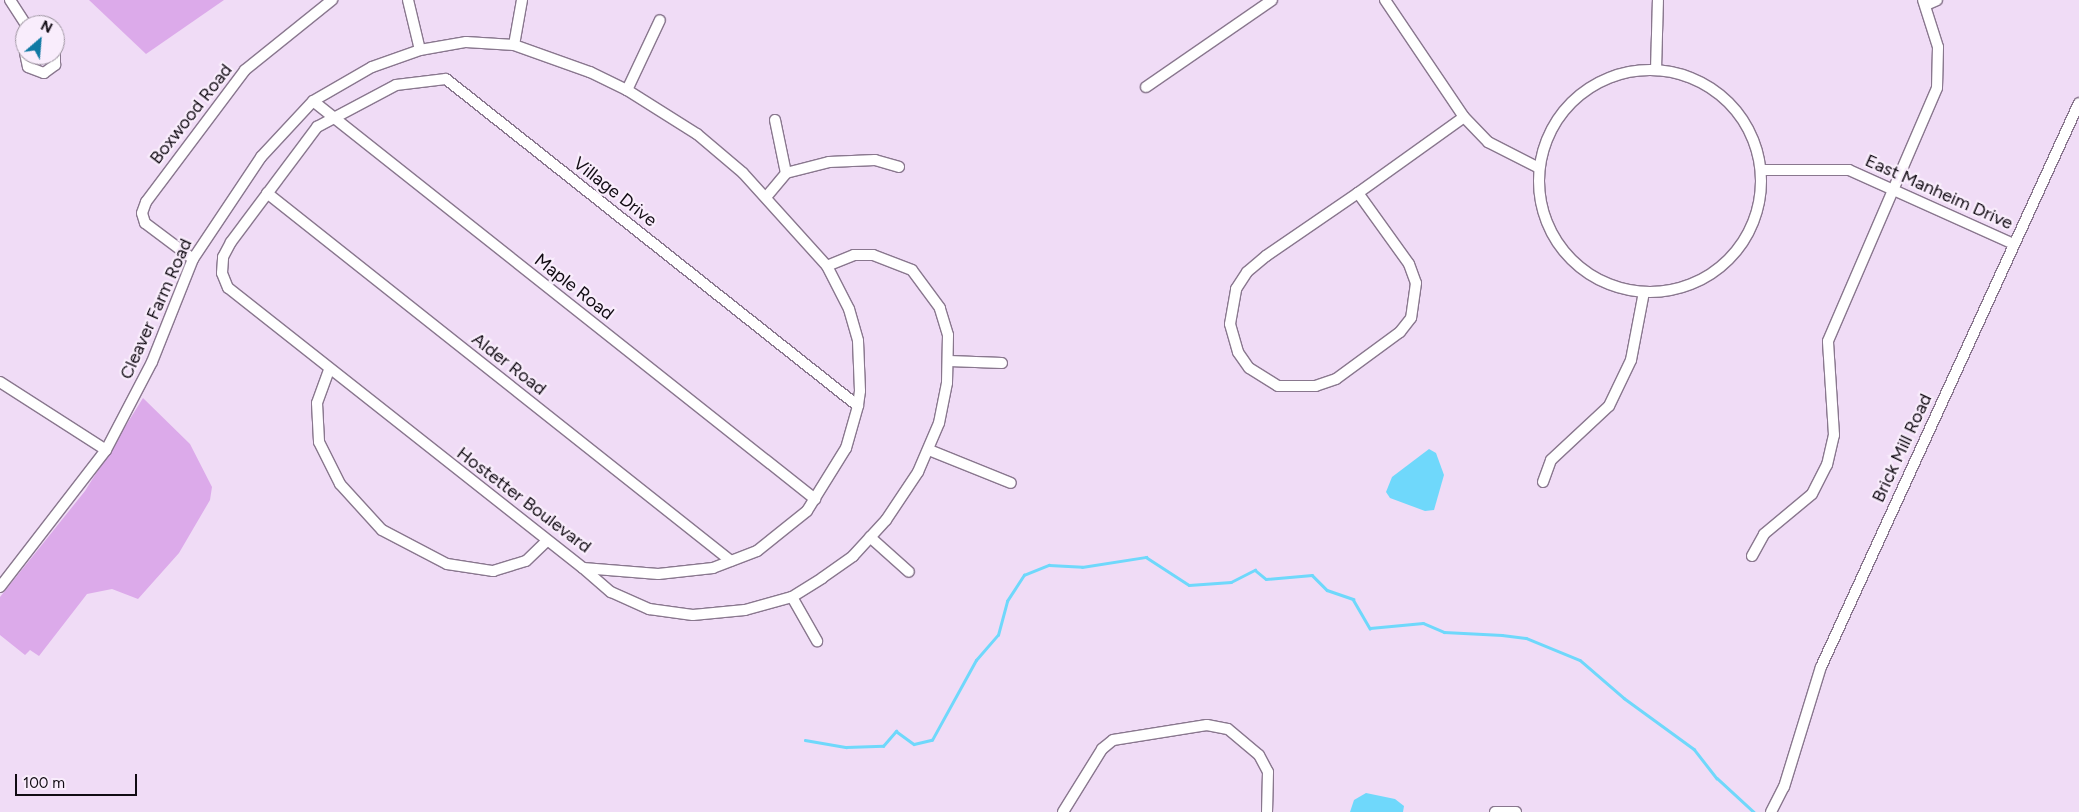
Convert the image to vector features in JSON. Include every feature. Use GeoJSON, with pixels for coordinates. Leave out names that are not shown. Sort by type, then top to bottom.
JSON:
{"type":"FeatureCollection","features":[{"type":"Feature","properties":{"kind":"street"},"geometry":{"type":"LineString","coordinates":[[10,0],[20,15]]}},
{"type":"Feature","properties":{"kind":"street","name":"Boxwood Road"},"geometry":{"type":"LineString","coordinates":[[192,259],[145,223],[142,213],[146,202],[246,70],[332,0]]}},
{"type":"Feature","properties":{"kind":"street"},"geometry":{"type":"LineString","coordinates":[[408,0],[420,50]]}},
{"type":"Feature","properties":{"kind":"street"},"geometry":{"type":"LineString","coordinates":[[514,46],[522,0]]}},
{"type":"Feature","properties":{"kind":"street"},"geometry":{"type":"LineString","coordinates":[[1146,87],[1272,0]]}},
{"type":"Feature","properties":{"kind":"street"},"geometry":{"type":"LineString","coordinates":[[1386,0],[1464,117],[1488,142],[1539,168]]}},
{"type":"Feature","properties":{"kind":"street"},"geometry":{"type":"LineString","coordinates":[[1656,70],[1658,0]]}},
{"type":"Feature","properties":{"kind":"street"},"geometry":{"type":"LineString","coordinates":[[1752,556],[1764,534],[1812,494],[1827,465],[1834,435],[1828,342],[1937,88],[1938,47],[1924,3],[1937,0]]}},
{"type":"Feature","properties":{"kind":"street"},"geometry":{"type":"LineString","coordinates":[[627,90],[660,20]]}},
{"type":"Feature","properties":{"kind":"street","name":"Cleaver Farm Road"},"geometry":{"type":"LineString","coordinates":[[0,587],[106,450],[152,362],[192,259],[261,157],[313,101],[372,67],[420,50],[466,42],[514,46],[590,72],[627,90],[697,134],[767,196],[827,266]]}},
{"type":"Feature","properties":{"kind":"street"},"geometry":{"type":"LineString","coordinates":[[28,65],[28,67],[44,73],[55,65]]}},
{"type":"Feature","properties":{"kind":"street"},"geometry":{"type":"LineString","coordinates":[[1656,70],[1700,82],[1729,104],[1748,128],[1761,170],[1758,208],[1731,258],[1682,288],[1644,292],[1605,283],[1563,250],[1542,208],[1539,168],[1552,128],[1578,96],[1615,75],[1656,70]]}},
{"type":"Feature","properties":{"kind":"street","name":"Village Drive"},"geometry":{"type":"LineString","coordinates":[[332,115],[396,85],[446,78],[858,406]]}},
{"type":"Feature","properties":{"kind":"street","name":"Maple Road"},"geometry":{"type":"LineString","coordinates":[[313,101],[815,499]]}},
{"type":"Feature","properties":{"kind":"street","name":"Brick Mill Road"},"geometry":{"type":"LineString","coordinates":[[1771,812],[1794,757],[1821,667],[2079,103]]}},
{"type":"Feature","properties":{"kind":"street"},"geometry":{"type":"LineString","coordinates":[[332,115],[296,150],[231,242],[223,257],[222,273],[228,288],[329,370],[317,403],[319,442],[340,484],[382,530],[447,564],[493,571],[526,561],[547,541]]}},
{"type":"Feature","properties":{"kind":"street"},"geometry":{"type":"LineString","coordinates":[[1358,193],[1409,264],[1416,283],[1411,318],[1400,332],[1336,379],[1316,386],[1278,386],[1249,368],[1238,352],[1230,324],[1236,289],[1247,272],[1266,256],[1464,117]]}},
{"type":"Feature","properties":{"kind":"street"},"geometry":{"type":"LineString","coordinates":[[776,120],[786,173]]}},
{"type":"Feature","properties":{"kind":"street"},"geometry":{"type":"LineString","coordinates":[[767,196],[786,173],[846,160],[899,167]]}},
{"type":"Feature","properties":{"kind":"street","name":"East Manheim Drive"},"geometry":{"type":"LineString","coordinates":[[1761,170],[1841,169],[1895,189],[2014,244]]}},
{"type":"Feature","properties":{"kind":"street","name":"Alder Road"},"geometry":{"type":"LineString","coordinates":[[267,193],[731,561]]}},
{"type":"Feature","properties":{"kind":"street"},"geometry":{"type":"LineString","coordinates":[[583,568],[611,592],[669,614],[720,614],[792,597],[846,561],[870,537],[903,496],[929,450],[939,423],[949,361],[940,308],[912,270],[873,255],[854,255],[827,266]]}},
{"type":"Feature","properties":{"kind":"street","name":"Hostetter Boulevard"},"geometry":{"type":"LineString","coordinates":[[329,370],[583,568],[676,574],[731,561],[773,540],[815,499],[842,456],[858,406],[858,341],[849,309],[827,266]]}},
{"type":"Feature","properties":{"kind":"street"},"geometry":{"type":"LineString","coordinates":[[1543,482],[1551,460],[1609,406],[1631,360],[1644,292]]}},
{"type":"Feature","properties":{"kind":"street"},"geometry":{"type":"LineString","coordinates":[[949,361],[1002,363]]}},
{"type":"Feature","properties":{"kind":"street"},"geometry":{"type":"LineString","coordinates":[[0,382],[106,450]]}},
{"type":"Feature","properties":{"kind":"street"},"geometry":{"type":"LineString","coordinates":[[929,450],[1011,483]]}},
{"type":"Feature","properties":{"kind":"street"},"geometry":{"type":"LineString","coordinates":[[870,537],[909,572]]}},
{"type":"Feature","properties":{"kind":"street"},"geometry":{"type":"LineString","coordinates":[[792,597],[817,641]]}},
{"type":"Feature","properties":{"kind":"street"},"geometry":{"type":"LineString","coordinates":[[1062,812],[1102,749],[1113,740],[1207,725],[1228,729],[1259,755],[1268,772],[1267,812]]}},
{"type":"Feature","properties":{"kind":"street"},"geometry":{"type":"LineString","coordinates":[[1495,812],[1516,812]]}},
{"type":"Feature","properties":{"kind":"shaded area"},"geometry":{"type":"Polygon","coordinates":[[[89,0],[224,0],[146,54],[89,0]]]}},
{"type":"Feature","properties":{"kind":"shaded area"},"geometry":{"type":"Polygon","coordinates":[[[143,398],[190,444],[212,487],[210,500],[179,553],[138,599],[112,589],[87,594],[39,656],[30,650],[25,655],[0,635],[0,597],[85,491],[143,398]]]}},
{"type":"Feature","properties":{"kind":"water"},"geometry":{"type":"Polygon","coordinates":[[[1429,449],[1436,453],[1444,475],[1434,510],[1425,511],[1390,498],[1386,492],[1392,477],[1429,449]]]}},
{"type":"Feature","properties":{"kind":"water"},"geometry":{"type":"Polygon","coordinates":[[[1366,793],[1395,799],[1404,806],[1403,812],[1350,812],[1354,800],[1366,793]]]}},
{"type":"Feature","properties":{"kind":"waterway"},"geometry":{"type":"LineString","coordinates":[[805,740],[846,747],[883,746],[896,731],[914,744],[932,740],[976,660],[998,635],[1007,601],[1024,575],[1049,565],[1082,567],[1146,557],[1189,585],[1231,582],[1255,570],[1266,579],[1312,575],[1327,590],[1353,599],[1370,628],[1423,623],[1444,632],[1526,638],[1580,660],[1624,698],[1694,749],[1717,778],[1754,812]]}}]}
